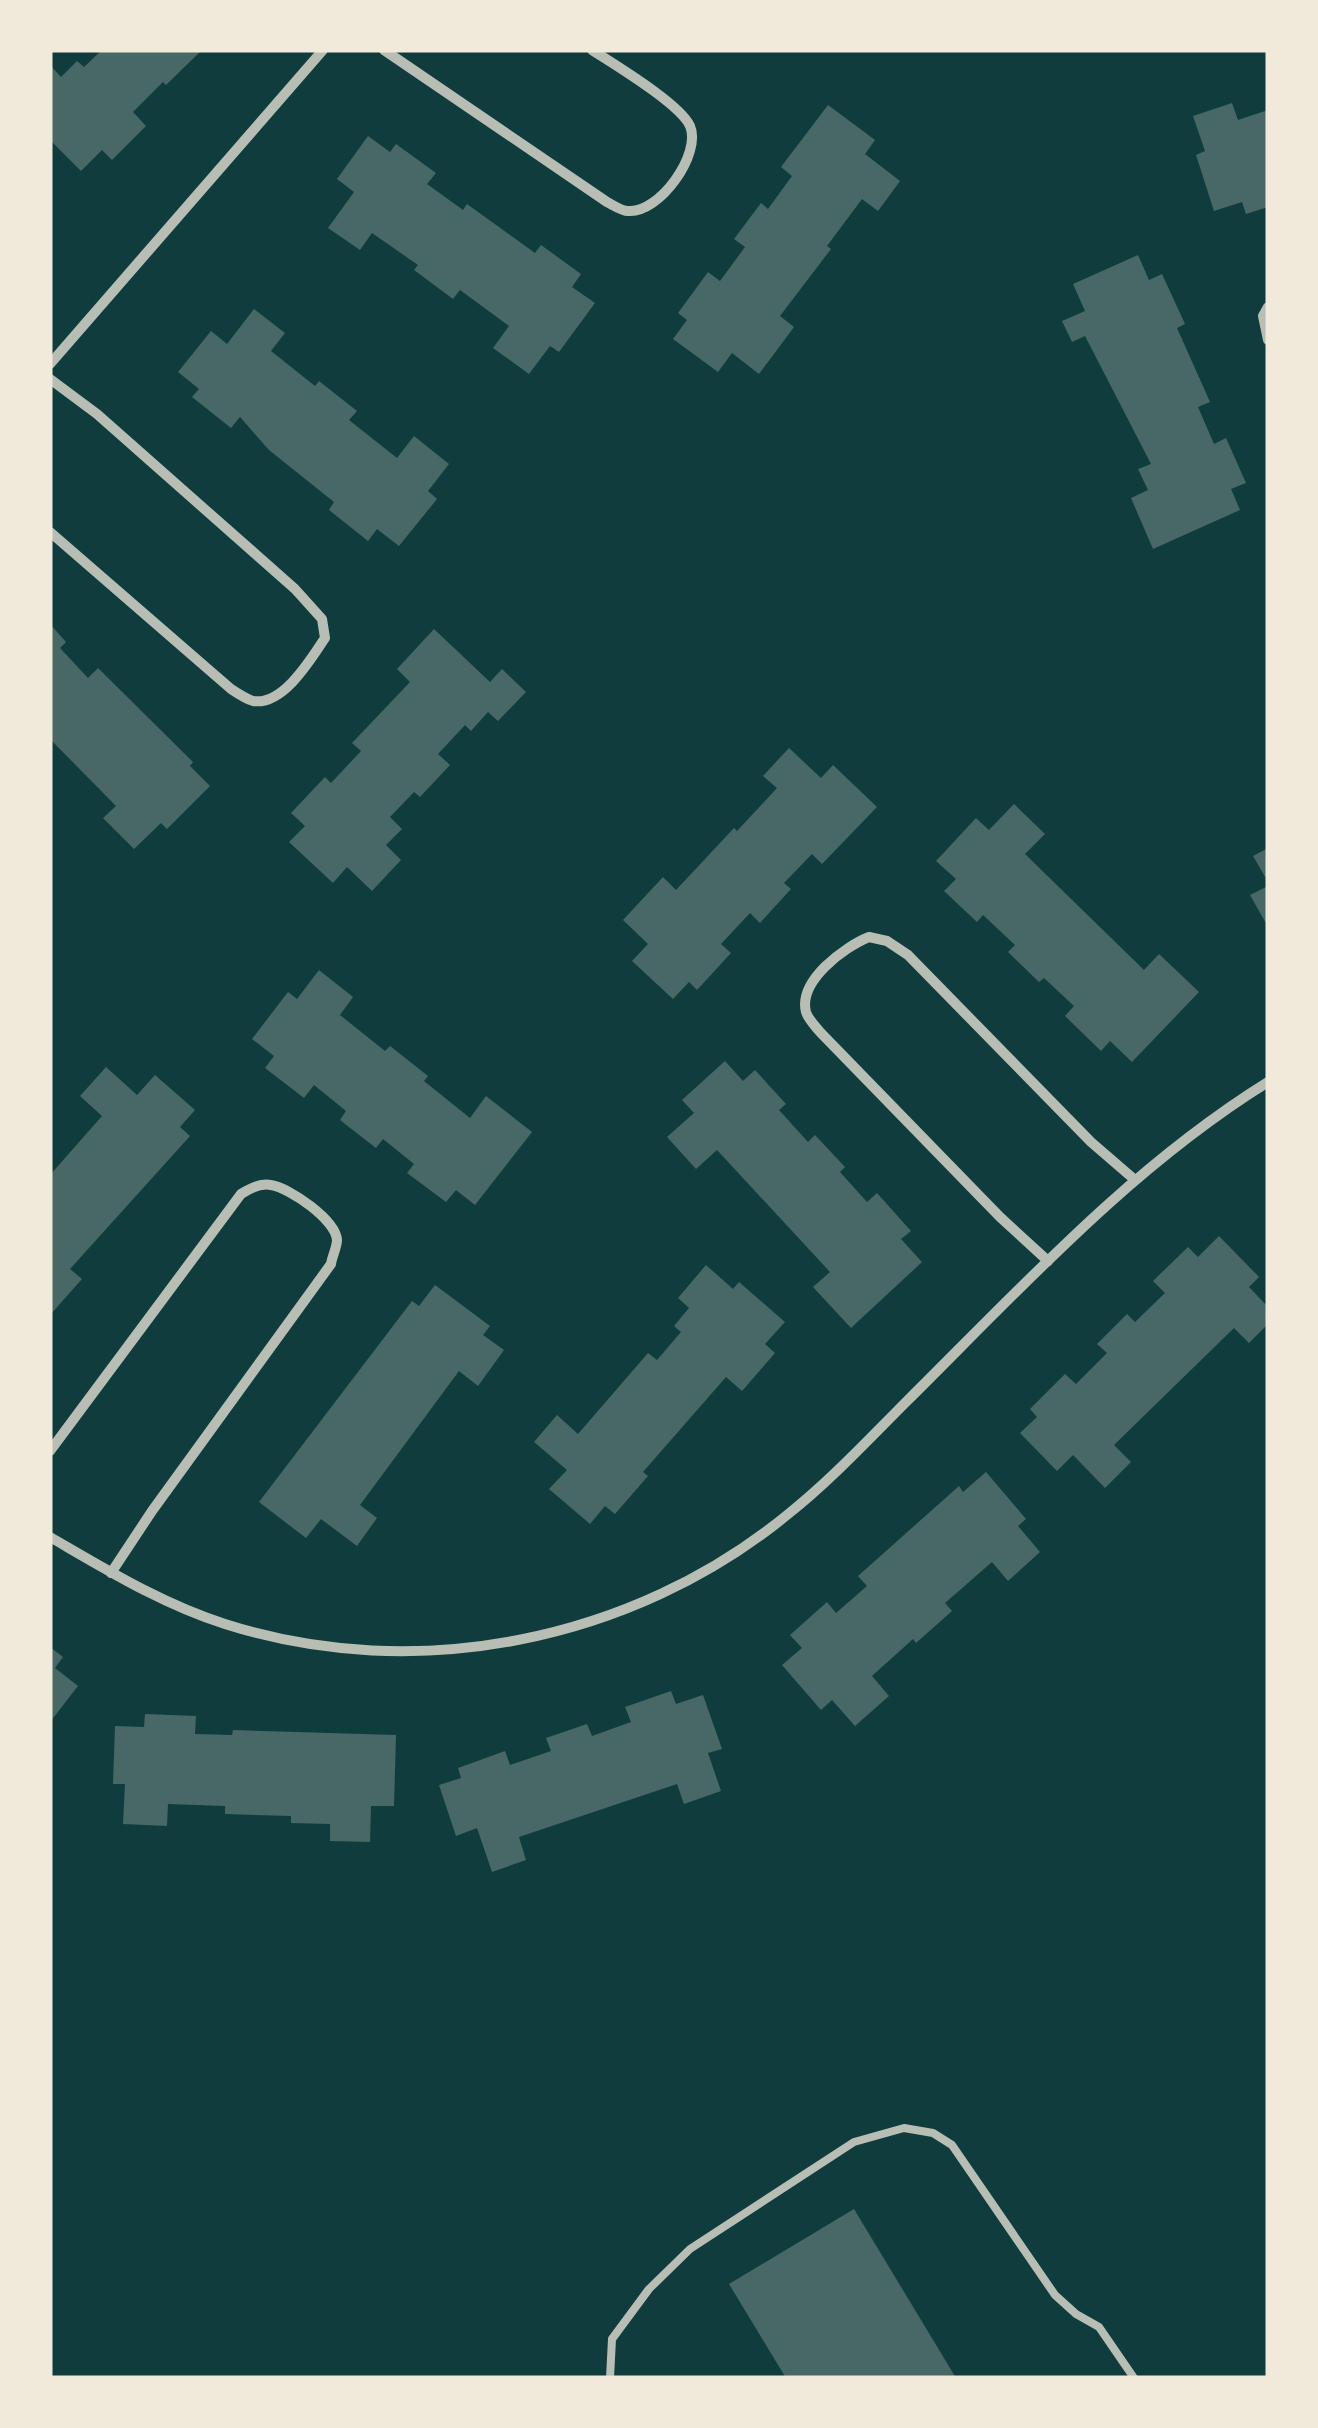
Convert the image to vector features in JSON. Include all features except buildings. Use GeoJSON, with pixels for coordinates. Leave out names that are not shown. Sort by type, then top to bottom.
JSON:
{"type":"FeatureCollection","features":[{"type":"Feature","properties":{"kind":"street"},"geometry":{"type":"LineString","coordinates":[[50,364],[324,50]]}},
{"type":"Feature","properties":{"kind":"street"},"geometry":{"type":"LineString","coordinates":[[384,50],[607,202],[628,212],[649,207],[666,192],[684,166],[693,144],[690,124],[663,98],[592,50]]}},
{"type":"Feature","properties":{"kind":"street"},"geometry":{"type":"LineString","coordinates":[[1268,307],[1263,316],[1268,340]]}},
{"type":"Feature","properties":{"kind":"street"},"geometry":{"type":"LineString","coordinates":[[50,378],[294,588],[322,619],[325,638],[300,674],[270,699],[252,700],[230,689],[50,532]]}},
{"type":"Feature","properties":{"kind":"street"},"geometry":{"type":"LineString","coordinates":[[1048,1261],[820,1032],[806,1012],[808,989],[832,958],[868,937],[888,941],[908,955],[1091,1142],[1135,1180]]}},
{"type":"Feature","properties":{"kind":"street"},"geometry":{"type":"LineString","coordinates":[[50,1537],[160,1599],[225,1624],[350,1649],[410,1652],[476,1647],[535,1637],[599,1619],[703,1573],[786,1516],[1135,1180],[1218,1113],[1268,1082]]}},
{"type":"Feature","properties":{"kind":"street"},"geometry":{"type":"LineString","coordinates":[[50,1451],[241,1194],[252,1186],[270,1184],[298,1196],[330,1225],[337,1240],[331,1264],[111,1573]]}},
{"type":"Feature","properties":{"kind":"lane"},"geometry":{"type":"LineString","coordinates":[[610,2378],[612,2340],[649,2289],[690,2250],[854,2142],[904,2128],[933,2133],[952,2145],[1054,2295],[1099,2327],[1134,2378]]}}]}
